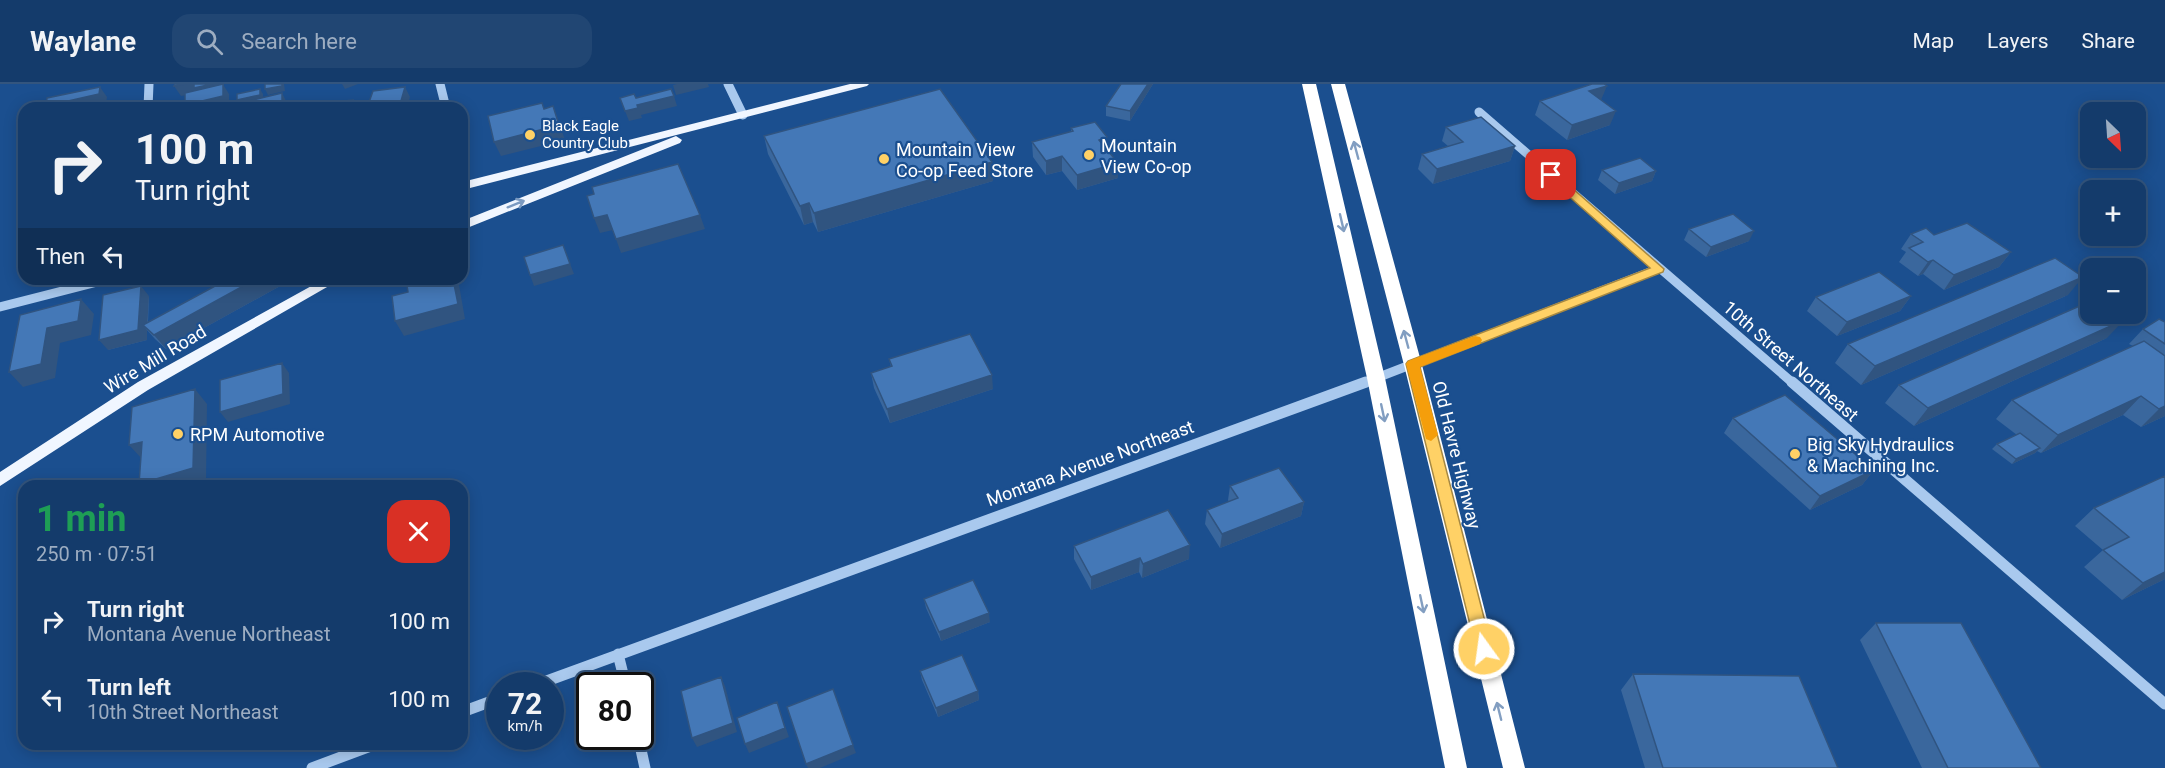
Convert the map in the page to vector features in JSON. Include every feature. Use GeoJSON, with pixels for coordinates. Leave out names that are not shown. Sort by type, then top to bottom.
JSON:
{"type":"FeatureCollection","features":[{"type":"Feature","properties":{"kind":"highway"},"geometry":{"type":"LineString","coordinates":[[1309,84],[1376,378],[1456,768]]}},
{"type":"Feature","properties":{"kind":"highway","name":"Old Havre Highway"},"geometry":{"type":"LineString","coordinates":[[1338,84],[1413,364],[1514,768]]}},
{"type":"Feature","properties":{"kind":"main road"},"geometry":{"type":"LineString","coordinates":[[468,186],[863,84]]}},
{"type":"Feature","properties":{"kind":"main road"},"geometry":{"type":"LineString","coordinates":[[468,224],[617,163],[744,115]]}},
{"type":"Feature","properties":{"kind":"main road","name":"Wire Mill Road"},"geometry":{"type":"LineString","coordinates":[[0,480],[143,386],[323,285]]}},
{"type":"Feature","properties":{"kind":"street"},"geometry":{"type":"LineString","coordinates":[[148,102],[149,84]]}},
{"type":"Feature","properties":{"kind":"street"},"geometry":{"type":"LineString","coordinates":[[440,84],[444,102]]}},
{"type":"Feature","properties":{"kind":"street"},"geometry":{"type":"LineString","coordinates":[[728,84],[744,115]]}},
{"type":"Feature","properties":{"kind":"street","name":"10th Street Northeast"},"geometry":{"type":"LineString","coordinates":[[1479,112],[1658,269],[2165,704]]}},
{"type":"Feature","properties":{"kind":"street","name":"Montana Avenue Northeast"},"geometry":{"type":"LineString","coordinates":[[564,674],[1376,378],[1658,269]]}},
{"type":"Feature","properties":{"kind":"street"},"geometry":{"type":"LineString","coordinates":[[0,307],[86,285]]}},
{"type":"Feature","properties":{"kind":"street"},"geometry":{"type":"LineString","coordinates":[[618,654],[622,672]]}},
{"type":"Feature","properties":{"kind":"street"},"geometry":{"type":"LineString","coordinates":[[468,710],[486,703]]}},
{"type":"Feature","properties":{"kind":"street"},"geometry":{"type":"LineString","coordinates":[[312,768],[360,750]]}},
{"type":"Feature","properties":{"kind":"street"},"geometry":{"type":"LineString","coordinates":[[641,750],[645,768]]}},
{"type":"Feature","properties":{"kind":"building"},"geometry":{"type":"Polygon","coordinates":[[[194,84],[212,84],[194,88],[194,84]]]}},
{"type":"Feature","properties":{"kind":"building"},"geometry":{"type":"Polygon","coordinates":[[[223,84],[223,96],[198,102],[185,102],[185,93],[223,84]]]}},
{"type":"Feature","properties":{"kind":"building"},"geometry":{"type":"Polygon","coordinates":[[[265,84],[282,84],[282,86],[265,89],[265,84]]]}},
{"type":"Feature","properties":{"kind":"building"},"geometry":{"type":"Polygon","coordinates":[[[1121,84],[1148,84],[1130,111],[1106,106],[1121,84]]]}},
{"type":"Feature","properties":{"kind":"building"},"geometry":{"type":"Polygon","coordinates":[[[1592,84],[1607,86],[1589,91],[1616,111],[1572,125],[1540,101],[1592,84]]]}},
{"type":"Feature","properties":{"kind":"building"},"geometry":{"type":"Polygon","coordinates":[[[100,87],[99,94],[64,102],[46,102],[47,98],[100,87]]]}},
{"type":"Feature","properties":{"kind":"building"},"geometry":{"type":"Polygon","coordinates":[[[405,87],[401,102],[369,102],[373,91],[405,87]]]}},
{"type":"Feature","properties":{"kind":"building"},"geometry":{"type":"Polygon","coordinates":[[[260,89],[260,95],[237,100],[237,94],[260,89]]]}},
{"type":"Feature","properties":{"kind":"building"},"geometry":{"type":"Polygon","coordinates":[[[671,89],[674,96],[637,105],[638,108],[625,111],[620,98],[634,94],[636,98],[671,89]]]}},
{"type":"Feature","properties":{"kind":"building"},"geometry":{"type":"Polygon","coordinates":[[[940,89],[992,162],[814,213],[809,203],[800,206],[764,136],[940,89]]]}},
{"type":"Feature","properties":{"kind":"building"},"geometry":{"type":"Polygon","coordinates":[[[282,93],[282,102],[249,101],[282,93]]]}},
{"type":"Feature","properties":{"kind":"building"},"geometry":{"type":"Polygon","coordinates":[[[542,103],[544,109],[553,106],[559,125],[494,142],[488,116],[542,103]]]}},
{"type":"Feature","properties":{"kind":"building"},"geometry":{"type":"Polygon","coordinates":[[[1481,117],[1515,146],[1437,169],[1422,154],[1463,142],[1446,127],[1481,117]]]}},
{"type":"Feature","properties":{"kind":"building"},"geometry":{"type":"Polygon","coordinates":[[[1095,122],[1107,137],[1099,140],[1118,163],[1077,175],[1062,156],[1046,161],[1032,142],[1073,131],[1071,128],[1095,122]]]}},
{"type":"Feature","properties":{"kind":"building"},"geometry":{"type":"Polygon","coordinates":[[[1640,158],[1656,171],[1619,183],[1602,170],[1640,158]]]}},
{"type":"Feature","properties":{"kind":"building"},"geometry":{"type":"Polygon","coordinates":[[[678,164],[700,215],[616,239],[607,215],[594,218],[587,196],[594,194],[592,187],[678,164]]]}},
{"type":"Feature","properties":{"kind":"building"},"geometry":{"type":"Polygon","coordinates":[[[1733,214],[1754,231],[1711,247],[1689,229],[1733,214]]]}},
{"type":"Feature","properties":{"kind":"building"},"geometry":{"type":"Polygon","coordinates":[[[1967,223],[2011,252],[1954,275],[1933,260],[1928,262],[1909,248],[1923,242],[1911,234],[1926,228],[1934,235],[1967,223]]]}},
{"type":"Feature","properties":{"kind":"building"},"geometry":{"type":"Polygon","coordinates":[[[563,245],[570,264],[530,275],[524,257],[563,245]]]}},
{"type":"Feature","properties":{"kind":"building"},"geometry":{"type":"Polygon","coordinates":[[[2055,258],[2080,275],[2080,278],[1875,366],[1848,344],[2055,258]]]}},
{"type":"Feature","properties":{"kind":"building"},"geometry":{"type":"Polygon","coordinates":[[[1879,272],[1911,296],[1847,322],[1816,297],[1879,272]]]}},
{"type":"Feature","properties":{"kind":"building"},"geometry":{"type":"Polygon","coordinates":[[[217,285],[245,285],[154,335],[143,325],[217,285]]]}},
{"type":"Feature","properties":{"kind":"building"},"geometry":{"type":"Polygon","coordinates":[[[407,285],[454,285],[458,304],[395,321],[392,296],[408,292],[407,285]]]}},
{"type":"Feature","properties":{"kind":"building"},"geometry":{"type":"Polygon","coordinates":[[[141,286],[138,330],[99,340],[103,295],[141,286]]]}},
{"type":"Feature","properties":{"kind":"building"},"geometry":{"type":"Polygon","coordinates":[[[81,299],[78,321],[47,328],[41,364],[9,372],[20,315],[81,299]]]}},
{"type":"Feature","properties":{"kind":"building"},"geometry":{"type":"Polygon","coordinates":[[[2080,306],[2080,324],[2115,324],[1928,408],[1899,385],[2080,306]]]}},
{"type":"Feature","properties":{"kind":"building"},"geometry":{"type":"Polygon","coordinates":[[[2159,319],[2165,322],[2165,344],[2143,329],[2159,319]]]}},
{"type":"Feature","properties":{"kind":"building"},"geometry":{"type":"Polygon","coordinates":[[[970,334],[992,375],[887,409],[871,373],[892,366],[889,359],[970,334]]]}},
{"type":"Feature","properties":{"kind":"building"},"geometry":{"type":"Polygon","coordinates":[[[2144,341],[2165,356],[2165,406],[2159,409],[2141,396],[2058,435],[2012,400],[2144,341]]]}},
{"type":"Feature","properties":{"kind":"building"},"geometry":{"type":"Polygon","coordinates":[[[282,363],[283,394],[220,412],[220,380],[282,363]]]}},
{"type":"Feature","properties":{"kind":"building"},"geometry":{"type":"Polygon","coordinates":[[[195,389],[193,468],[152,480],[139,480],[142,442],[129,445],[132,407],[195,389]]]}},
{"type":"Feature","properties":{"kind":"building"},"geometry":{"type":"Polygon","coordinates":[[[1785,395],[1874,470],[1820,496],[1733,418],[1785,395]]]}},
{"type":"Feature","properties":{"kind":"building"},"geometry":{"type":"Polygon","coordinates":[[[2020,433],[2040,448],[2016,459],[1997,444],[2020,433]]]}},
{"type":"Feature","properties":{"kind":"building"},"geometry":{"type":"Polygon","coordinates":[[[1279,468],[1304,502],[1222,534],[1207,510],[1238,498],[1230,486],[1279,468]]]}},
{"type":"Feature","properties":{"kind":"building"},"geometry":{"type":"Polygon","coordinates":[[[2165,476],[2165,572],[2143,583],[2103,550],[2129,537],[2094,508],[2165,476]]]}},
{"type":"Feature","properties":{"kind":"building"},"geometry":{"type":"Polygon","coordinates":[[[1168,510],[1190,545],[1143,564],[1140,558],[1091,577],[1074,546],[1168,510]]]}},
{"type":"Feature","properties":{"kind":"building"},"geometry":{"type":"Polygon","coordinates":[[[973,580],[989,613],[939,632],[924,599],[973,580]]]}},
{"type":"Feature","properties":{"kind":"building"},"geometry":{"type":"Polygon","coordinates":[[[1876,623],[1961,623],[2041,768],[1948,768],[1876,623]]]}},
{"type":"Feature","properties":{"kind":"building"},"geometry":{"type":"Polygon","coordinates":[[[962,655],[978,691],[936,708],[920,671],[962,655]]]}},
{"type":"Feature","properties":{"kind":"building"},"geometry":{"type":"Polygon","coordinates":[[[1633,674],[1799,676],[1838,768],[1663,768],[1633,674]]]}},
{"type":"Feature","properties":{"kind":"building"},"geometry":{"type":"Polygon","coordinates":[[[721,677],[733,723],[692,738],[681,691],[721,677]]]}},
{"type":"Feature","properties":{"kind":"building"},"geometry":{"type":"Polygon","coordinates":[[[833,689],[853,745],[806,764],[787,707],[833,689]]]}},
{"type":"Feature","properties":{"kind":"building"},"geometry":{"type":"Polygon","coordinates":[[[777,702],[785,728],[745,744],[737,718],[777,702]]]}},
{"type":"Feature","properties":{"kind":"slow traffic"},"geometry":{"type":"LineString","coordinates":[[1431,435],[1413,364],[1475,340]]}},
{"type":"Feature","properties":{"kind":"place","name":"Black Eagle Country Club"},"geometry":{"type":"Point","coordinates":[530,135]}},
{"type":"Feature","properties":{"kind":"place","name":"Mountain View Co-op"},"geometry":{"type":"Point","coordinates":[1089,155]}},
{"type":"Feature","properties":{"kind":"place","name":"Mountain View Co-op Feed Store"},"geometry":{"type":"Point","coordinates":[884,159]}},
{"type":"Feature","properties":{"kind":"place","name":"RPM Automotive"},"geometry":{"type":"Point","coordinates":[178,434]}},
{"type":"Feature","properties":{"kind":"place","name":"Big Sky Hydraulics & Machining Inc."},"geometry":{"type":"Point","coordinates":[1795,454]}},
{"type":"Feature","properties":{"kind":"route"},"geometry":{"type":"LineString","coordinates":[[1484,649],[1413,364],[1658,269],[1551,175]]}}]}
